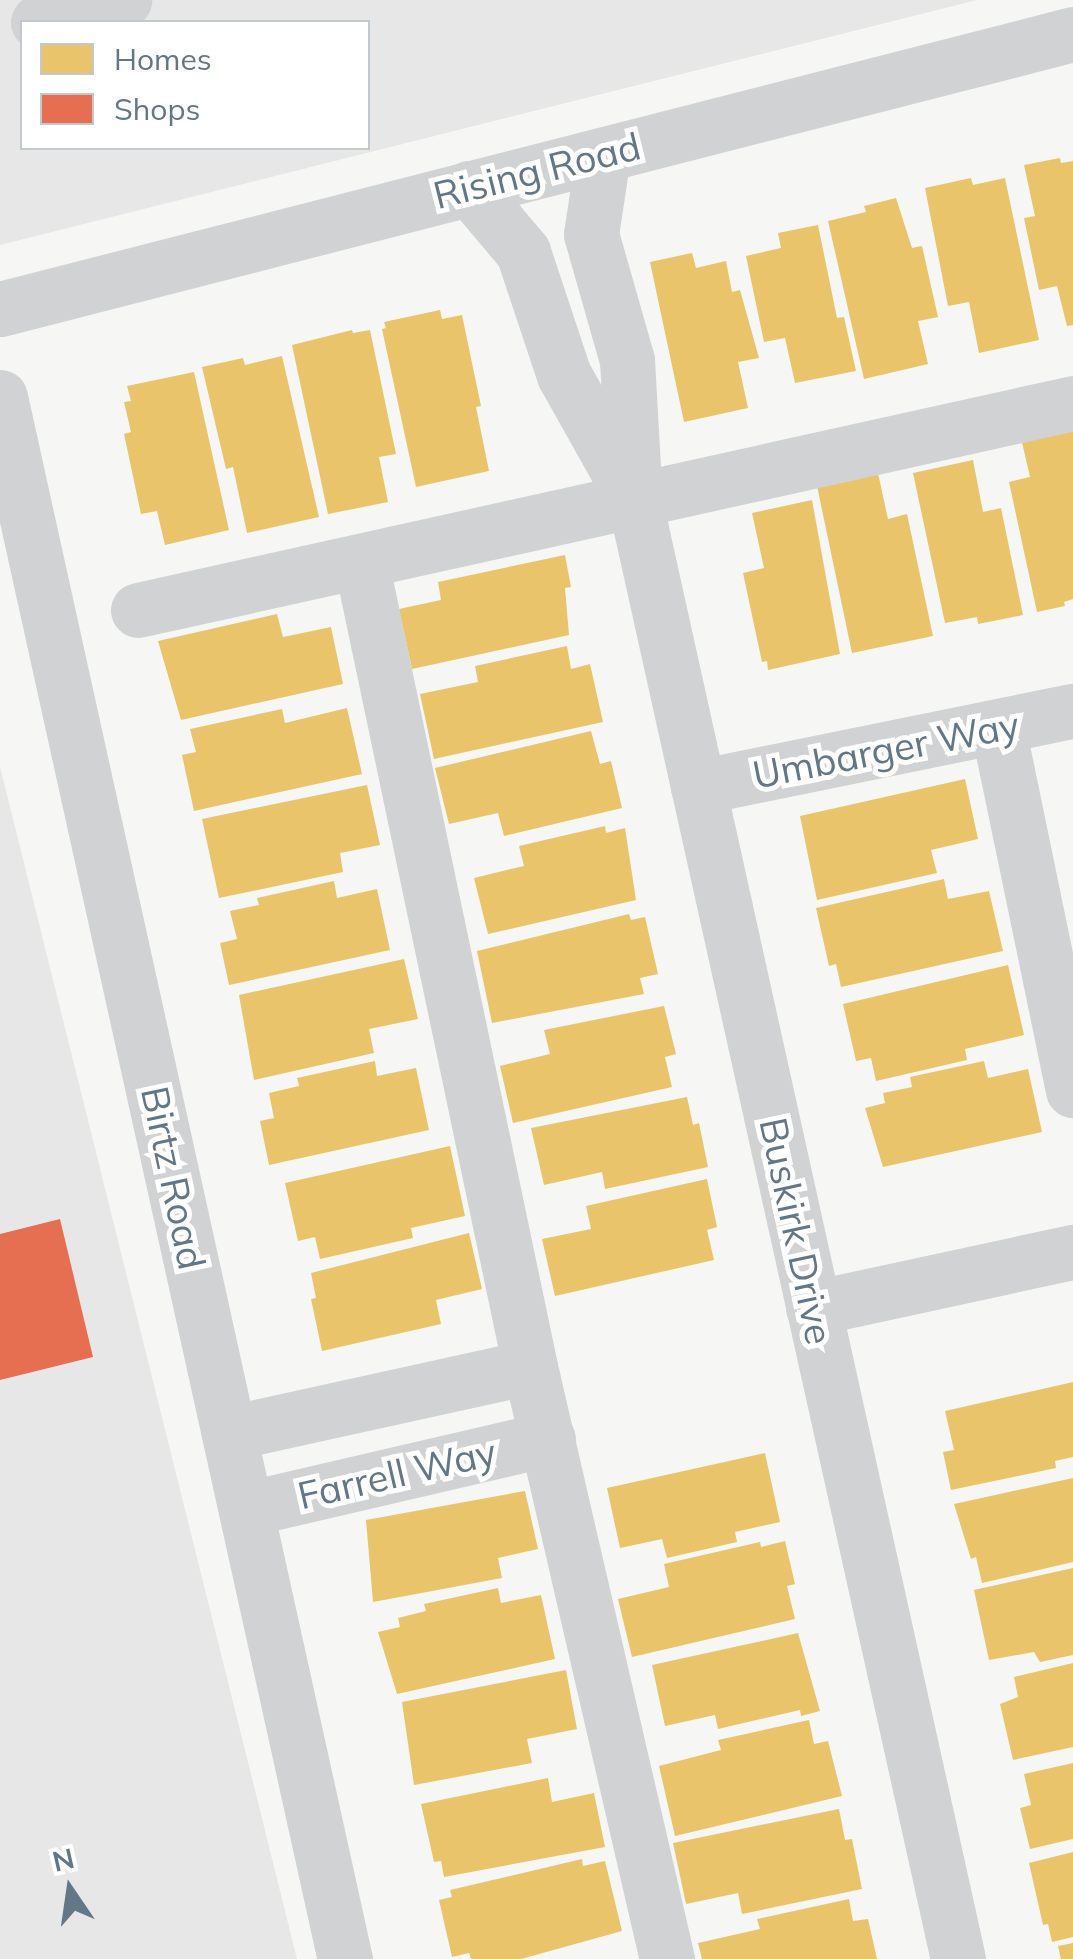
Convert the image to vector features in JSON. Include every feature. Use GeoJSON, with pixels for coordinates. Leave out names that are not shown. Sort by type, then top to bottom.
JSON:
{"type":"FeatureCollection","features":[{"type":"Feature","properties":{"kind":"street"},"geometry":{"type":"LineString","coordinates":[[46,20],[124,0]]}},
{"type":"Feature","properties":{"kind":"street","name":"Rising Road"},"geometry":{"type":"LineString","coordinates":[[0,309],[1073,34]]}},
{"type":"Feature","properties":{"kind":"street","name":"Buskirk Drive"},"geometry":{"type":"LineString","coordinates":[[603,155],[591,234],[627,360],[635,502],[958,1959]]}},
{"type":"Feature","properties":{"kind":"street","name":"Buskirk Drive"},"geometry":{"type":"LineString","coordinates":[[469,188],[524,252],[564,375],[635,502]]}},
{"type":"Feature","properties":{"kind":"street","name":"Birtz Road"},"geometry":{"type":"LineString","coordinates":[[0,397],[346,1959]]}},
{"type":"Feature","properties":{"kind":"street"},"geometry":{"type":"LineString","coordinates":[[138,610],[1073,403]]}},
{"type":"Feature","properties":{"kind":"street"},"geometry":{"type":"LineString","coordinates":[[361,562],[530,1368],[667,1959]]}},
{"type":"Feature","properties":{"kind":"street","name":"Umbarger Way"},"geometry":{"type":"LineString","coordinates":[[698,787],[1073,712]]}},
{"type":"Feature","properties":{"kind":"street"},"geometry":{"type":"LineString","coordinates":[[998,728],[1073,1090]]}},
{"type":"Feature","properties":{"kind":"street"},"geometry":{"type":"LineString","coordinates":[[813,1308],[1073,1252]]}},
{"type":"Feature","properties":{"kind":"street","name":"Farrell Way"},"geometry":{"type":"LineString","coordinates":[[229,1433],[530,1368]]}},
{"type":"Feature","properties":{"kind":"street","name":"Farrell Way"},"geometry":{"type":"LineString","coordinates":[[246,1509],[548,1440]]}},
{"type":"Feature","properties":{"kind":"shaded area"},"geometry":{"type":"Polygon","coordinates":[[[0,0],[977,0],[0,245],[0,0]]]}},
{"type":"Feature","properties":{"kind":"shaded area"},"geometry":{"type":"Polygon","coordinates":[[[0,767],[297,1959],[0,1959],[0,767]]]}},
{"type":"Feature","properties":{"kind":"building: Homes"},"geometry":{"type":"Polygon","coordinates":[[[1060,158],[1061,163],[1073,161],[1073,325],[1067,326],[1057,286],[1039,290],[1024,218],[1035,216],[1024,165],[1060,158]]]}},
{"type":"Feature","properties":{"kind":"building: Homes"},"geometry":{"type":"Polygon","coordinates":[[[971,178],[973,185],[1005,178],[1039,340],[979,353],[969,302],[948,306],[925,188],[971,178]]]}},
{"type":"Feature","properties":{"kind":"building: Homes"},"geometry":{"type":"Polygon","coordinates":[[[896,198],[912,248],[922,246],[938,317],[918,321],[928,364],[864,379],[828,221],[866,212],[864,206],[896,198]]]}},
{"type":"Feature","properties":{"kind":"building: Homes"},"geometry":{"type":"Polygon","coordinates":[[[818,225],[837,318],[844,317],[856,371],[795,383],[785,338],[764,342],[746,256],[781,248],[778,233],[818,225]]]}},
{"type":"Feature","properties":{"kind":"building: Homes"},"geometry":{"type":"Polygon","coordinates":[[[692,253],[696,268],[726,261],[732,292],[740,290],[759,358],[738,362],[748,408],[684,422],[650,262],[692,253]]]}},
{"type":"Feature","properties":{"kind":"building: Homes"},"geometry":{"type":"Polygon","coordinates":[[[440,310],[442,319],[462,315],[481,406],[476,407],[489,471],[416,487],[382,329],[386,328],[384,322],[440,310]]]}},
{"type":"Feature","properties":{"kind":"building: Homes"},"geometry":{"type":"Polygon","coordinates":[[[352,330],[370,330],[396,454],[379,457],[388,502],[328,514],[292,345],[352,330]]]}},
{"type":"Feature","properties":{"kind":"building: Homes"},"geometry":{"type":"Polygon","coordinates":[[[282,356],[319,517],[247,533],[233,467],[226,469],[202,367],[243,358],[245,365],[282,356]]]}},
{"type":"Feature","properties":{"kind":"building: Homes"},"geometry":{"type":"Polygon","coordinates":[[[194,372],[229,530],[165,545],[157,511],[141,514],[124,434],[131,432],[124,402],[131,401],[127,386],[194,372]]]}},
{"type":"Feature","properties":{"kind":"building: Homes"},"geometry":{"type":"Polygon","coordinates":[[[1073,426],[1073,599],[1064,602],[1065,606],[1037,612],[1009,482],[1030,477],[1021,438],[1073,426]]]}},
{"type":"Feature","properties":{"kind":"building: Homes"},"geometry":{"type":"Polygon","coordinates":[[[973,460],[983,512],[1001,508],[1023,615],[978,624],[977,617],[945,623],[913,473],[973,460]]]}},
{"type":"Feature","properties":{"kind":"building: Homes"},"geometry":{"type":"Polygon","coordinates":[[[878,473],[888,519],[907,514],[933,636],[852,653],[817,486],[878,473]]]}},
{"type":"Feature","properties":{"kind":"building: Homes"},"geometry":{"type":"Polygon","coordinates":[[[812,500],[840,654],[768,670],[767,661],[762,662],[743,573],[764,568],[752,513],[812,500]]]}},
{"type":"Feature","properties":{"kind":"building: Homes"},"geometry":{"type":"Polygon","coordinates":[[[565,555],[571,587],[565,588],[569,635],[412,669],[399,609],[441,600],[438,582],[565,555]]]}},
{"type":"Feature","properties":{"kind":"building: Homes"},"geometry":{"type":"Polygon","coordinates":[[[277,614],[283,637],[331,627],[343,684],[181,720],[158,641],[277,614]]]}},
{"type":"Feature","properties":{"kind":"building: Homes"},"geometry":{"type":"Polygon","coordinates":[[[567,646],[571,669],[590,664],[603,722],[434,759],[420,694],[478,682],[475,666],[567,646]]]}},
{"type":"Feature","properties":{"kind":"building: Homes"},"geometry":{"type":"Polygon","coordinates":[[[347,708],[362,774],[194,811],[182,755],[196,752],[190,729],[282,709],[285,723],[347,708]]]}},
{"type":"Feature","properties":{"kind":"building: Homes"},"geometry":{"type":"Polygon","coordinates":[[[591,731],[600,764],[611,761],[622,808],[504,836],[498,813],[449,824],[435,768],[591,731]]]}},
{"type":"Feature","properties":{"kind":"building: Homes"},"geometry":{"type":"Polygon","coordinates":[[[965,779],[978,839],[931,850],[937,873],[817,900],[800,816],[965,779]]]}},
{"type":"Feature","properties":{"kind":"building: Homes"},"geometry":{"type":"Polygon","coordinates":[[[367,785],[380,845],[340,853],[343,872],[219,898],[202,819],[367,785]]]}},
{"type":"Feature","properties":{"kind":"building: Homes"},"geometry":{"type":"Polygon","coordinates":[[[605,826],[606,833],[625,828],[636,900],[488,934],[474,878],[524,866],[519,846],[605,826]]]}},
{"type":"Feature","properties":{"kind":"building: Homes"},"geometry":{"type":"Polygon","coordinates":[[[944,879],[948,899],[989,891],[1003,951],[841,987],[836,964],[829,966],[816,908],[944,879]]]}},
{"type":"Feature","properties":{"kind":"building: Homes"},"geometry":{"type":"Polygon","coordinates":[[[334,881],[337,898],[377,889],[390,950],[229,985],[220,943],[237,939],[230,911],[259,905],[257,898],[334,881]]]}},
{"type":"Feature","properties":{"kind":"building: Homes"},"geometry":{"type":"Polygon","coordinates":[[[629,914],[631,920],[645,917],[658,974],[640,978],[644,994],[492,1023],[477,951],[629,914]]]}},
{"type":"Feature","properties":{"kind":"building: Homes"},"geometry":{"type":"Polygon","coordinates":[[[404,959],[418,1019],[369,1029],[374,1053],[254,1080],[239,995],[404,959]]]}},
{"type":"Feature","properties":{"kind":"building: Homes"},"geometry":{"type":"Polygon","coordinates":[[[1008,965],[1024,1035],[965,1049],[967,1060],[876,1081],[871,1058],[856,1061],[843,1004],[1008,965]]]}},
{"type":"Feature","properties":{"kind":"building: Homes"},"geometry":{"type":"Polygon","coordinates":[[[664,1006],[676,1054],[665,1057],[672,1087],[513,1123],[500,1066],[550,1054],[544,1030],[664,1006]]]}},
{"type":"Feature","properties":{"kind":"building: Homes"},"geometry":{"type":"Polygon","coordinates":[[[375,1061],[377,1076],[416,1068],[429,1130],[269,1165],[260,1121],[274,1118],[269,1093],[299,1086],[297,1078],[375,1061]]]}},
{"type":"Feature","properties":{"kind":"building: Homes"},"geometry":{"type":"Polygon","coordinates":[[[984,1061],[988,1078],[1028,1069],[1042,1132],[883,1167],[865,1108],[885,1103],[883,1093],[912,1087],[910,1077],[984,1061]]]}},
{"type":"Feature","properties":{"kind":"building: Homes"},"geometry":{"type":"Polygon","coordinates":[[[687,1097],[693,1125],[699,1123],[708,1167],[605,1189],[602,1172],[544,1185],[531,1128],[687,1097]]]}},
{"type":"Feature","properties":{"kind":"building: Homes"},"geometry":{"type":"Polygon","coordinates":[[[450,1146],[465,1216],[411,1228],[413,1238],[320,1259],[315,1237],[298,1241],[285,1183],[450,1146]]]}},
{"type":"Feature","properties":{"kind":"building: Homes"},"geometry":{"type":"Polygon","coordinates":[[[707,1179],[717,1227],[707,1230],[714,1260],[555,1296],[542,1239],[591,1229],[586,1206],[707,1179]]]}},
{"type":"Feature","properties":{"kind":"building: Homes"},"geometry":{"type":"Polygon","coordinates":[[[469,1233],[482,1289],[436,1300],[441,1324],[322,1351],[311,1299],[316,1298],[311,1273],[469,1233]]]}},
{"type":"Feature","properties":{"kind":"building: Homes"},"geometry":{"type":"Polygon","coordinates":[[[1073,1382],[1073,1457],[1055,1461],[1056,1468],[951,1490],[943,1452],[954,1450],[945,1411],[1073,1382]]]}},
{"type":"Feature","properties":{"kind":"building: Homes"},"geometry":{"type":"Polygon","coordinates":[[[765,1453],[780,1522],[735,1532],[737,1542],[667,1558],[662,1539],[620,1548],[607,1488],[765,1453]]]}},
{"type":"Feature","properties":{"kind":"building: Homes"},"geometry":{"type":"Polygon","coordinates":[[[1073,1478],[1073,1562],[982,1583],[976,1557],[971,1559],[954,1504],[1073,1478]]]}},
{"type":"Feature","properties":{"kind":"building: Homes"},"geometry":{"type":"Polygon","coordinates":[[[525,1491],[538,1549],[498,1558],[502,1578],[373,1602],[366,1520],[525,1491]]]}},
{"type":"Feature","properties":{"kind":"building: Homes"},"geometry":{"type":"Polygon","coordinates":[[[785,1541],[795,1584],[787,1586],[795,1619],[632,1657],[618,1599],[669,1587],[664,1564],[760,1542],[761,1547],[785,1541]]]}},
{"type":"Feature","properties":{"kind":"building: Homes"},"geometry":{"type":"Polygon","coordinates":[[[1073,1568],[1073,1655],[1040,1662],[1034,1652],[989,1660],[974,1590],[1073,1568]]]}},
{"type":"Feature","properties":{"kind":"building: Homes"},"geometry":{"type":"Polygon","coordinates":[[[498,1588],[501,1603],[541,1595],[555,1659],[397,1694],[378,1632],[400,1627],[398,1618],[426,1611],[424,1604],[498,1588]]]}},
{"type":"Feature","properties":{"kind":"building: Homes"},"geometry":{"type":"Polygon","coordinates":[[[798,1633],[820,1711],[801,1716],[800,1710],[718,1729],[715,1715],[665,1726],[652,1665],[798,1633]]]}},
{"type":"Feature","properties":{"kind":"building: Homes"},"geometry":{"type":"Polygon","coordinates":[[[1073,1663],[1073,1747],[1013,1760],[1000,1704],[1018,1697],[1014,1677],[1073,1663]]]}},
{"type":"Feature","properties":{"kind":"building: Homes"},"geometry":{"type":"Polygon","coordinates":[[[566,1670],[577,1729],[527,1739],[532,1763],[414,1785],[402,1702],[566,1670]]]}},
{"type":"Feature","properties":{"kind":"building: Homes"},"geometry":{"type":"Polygon","coordinates":[[[809,1720],[814,1744],[828,1741],[842,1796],[675,1836],[659,1766],[721,1750],[718,1740],[809,1720]]]}},
{"type":"Feature","properties":{"kind":"building: Homes"},"geometry":{"type":"Polygon","coordinates":[[[1073,1763],[1073,1839],[1030,1849],[1020,1808],[1031,1805],[1024,1774],[1073,1763]]]}},
{"type":"Feature","properties":{"kind":"building: Homes"},"geometry":{"type":"Polygon","coordinates":[[[548,1778],[552,1802],[594,1793],[605,1847],[444,1877],[441,1861],[434,1862],[421,1804],[548,1778]]]}},
{"type":"Feature","properties":{"kind":"building: Homes"},"geometry":{"type":"Polygon","coordinates":[[[839,1809],[845,1840],[852,1839],[862,1889],[742,1914],[738,1893],[686,1904],[673,1843],[839,1809]]]}},
{"type":"Feature","properties":{"kind":"building: Homes"},"geometry":{"type":"Polygon","coordinates":[[[1073,1852],[1073,1937],[1052,1942],[1048,1924],[1043,1925],[1029,1863],[1073,1852]]]}},
{"type":"Feature","properties":{"kind":"building: Homes"},"geometry":{"type":"Polygon","coordinates":[[[582,1859],[583,1866],[605,1861],[622,1931],[521,1959],[471,1959],[469,1953],[452,1957],[439,1900],[452,1897],[450,1890],[582,1859]]]}},
{"type":"Feature","properties":{"kind":"building: Homes"},"geometry":{"type":"Polygon","coordinates":[[[849,1899],[853,1921],[868,1919],[877,1959],[702,1959],[698,1943],[760,1929],[757,1919],[849,1899]]]}},
{"type":"Feature","properties":{"kind":"building: Homes"},"geometry":{"type":"Polygon","coordinates":[[[1073,1943],[1073,1959],[1061,1959],[1058,1946],[1073,1943]]]}},
{"type":"Feature","properties":{"kind":"building: Shops"},"geometry":{"type":"Polygon","coordinates":[[[60,1219],[93,1357],[0,1380],[0,1234],[60,1219]]]}}]}
